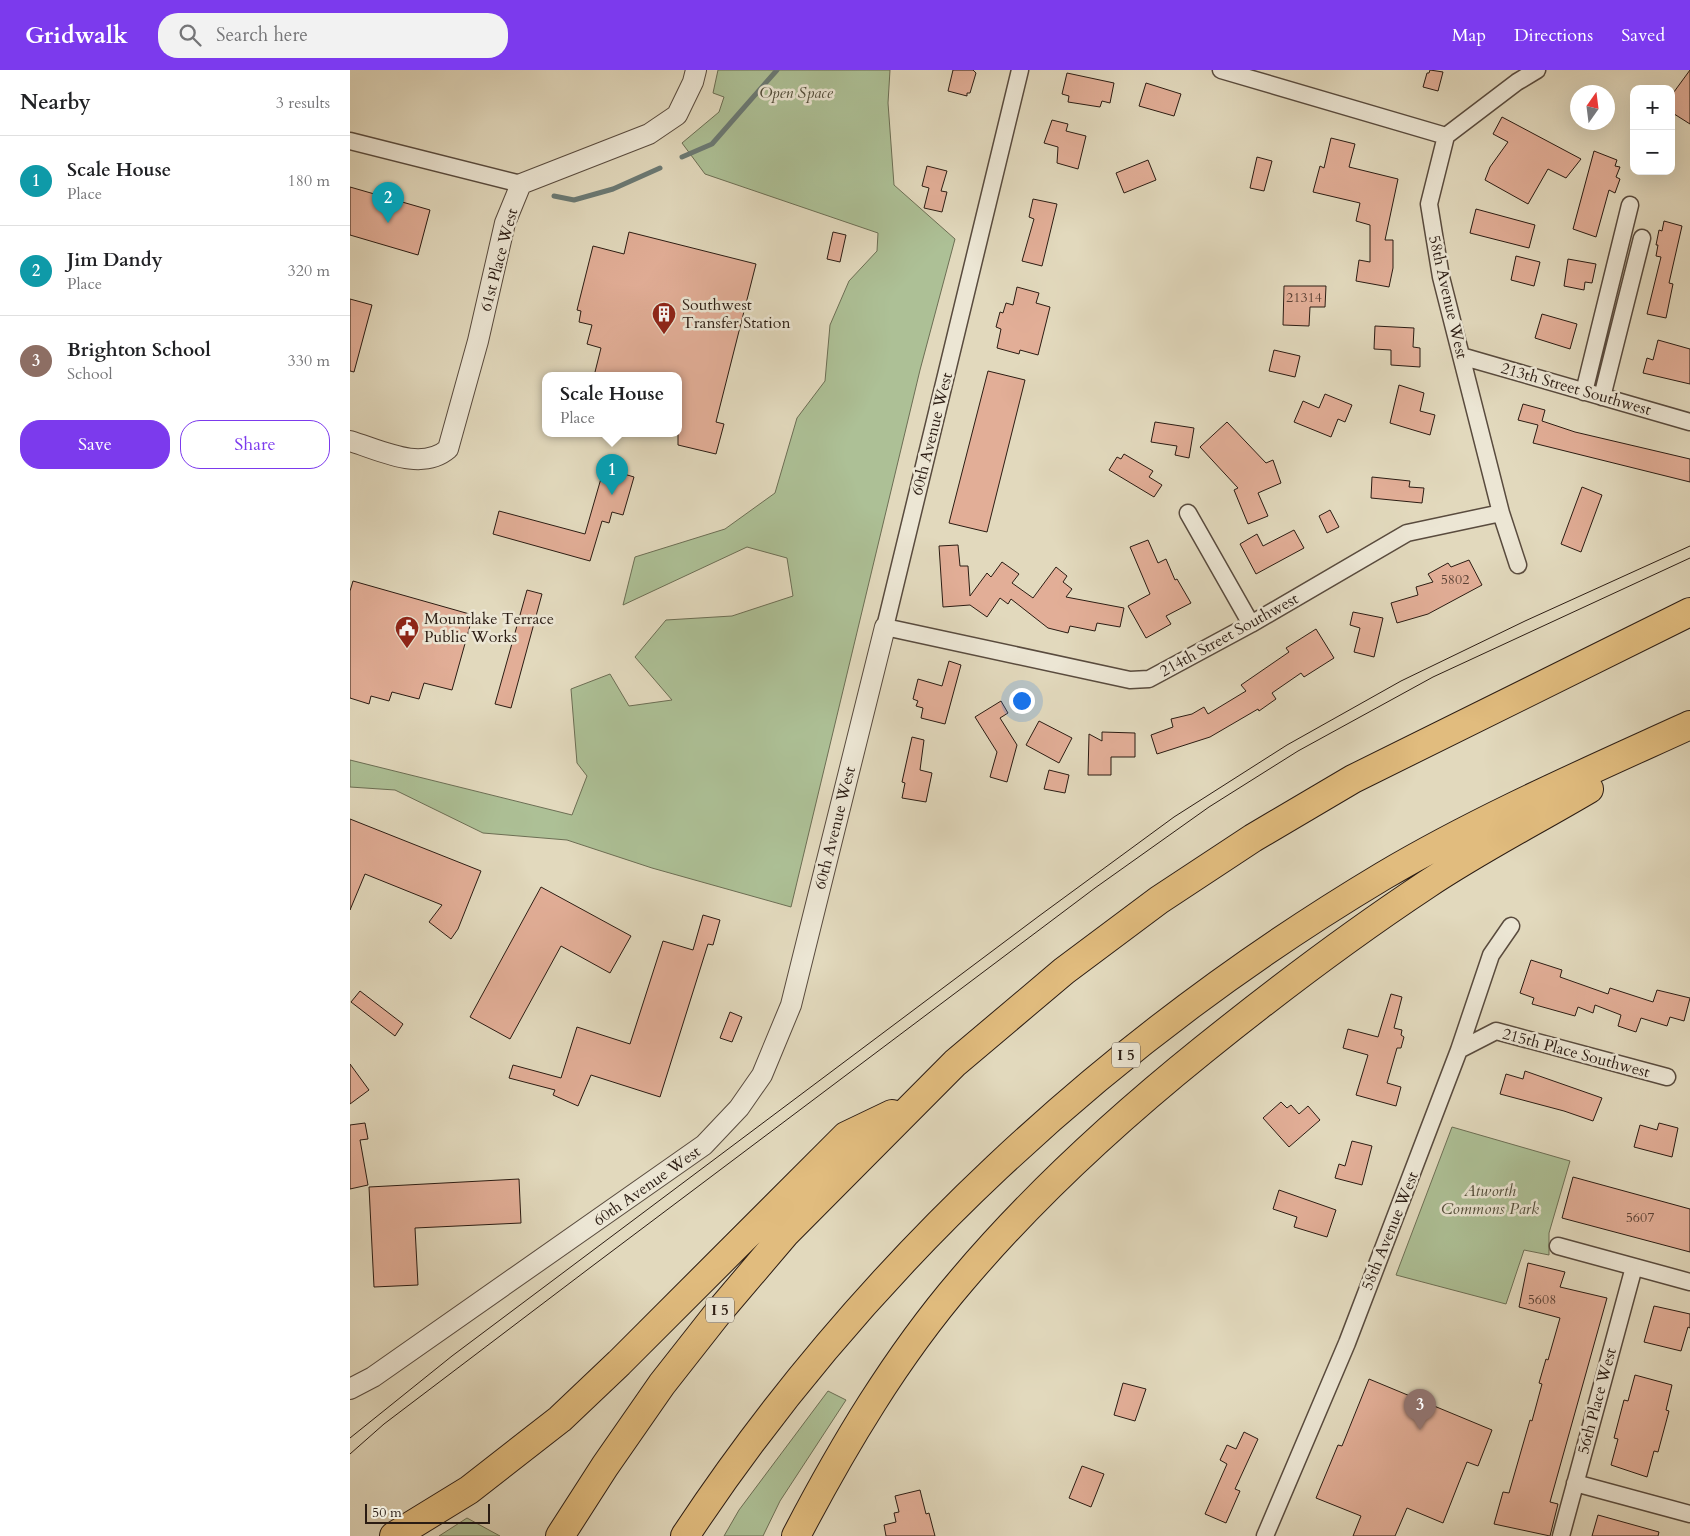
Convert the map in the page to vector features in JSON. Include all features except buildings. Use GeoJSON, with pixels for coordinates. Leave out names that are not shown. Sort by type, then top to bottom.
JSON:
{"type":"FeatureCollection","features":[{"type":"Feature","properties":{"kind":"highway","name":"I 5"},"geometry":{"type":"LineString","coordinates":[[560,1536],[604,1466],[662,1384],[717,1314],[785,1234],[909,1106],[955,1062],[1064,971],[1159,900],[1253,838],[1352,779],[1690,612]]}},
{"type":"Feature","properties":{"kind":"highway","name":"I 5"},"geometry":{"type":"LineString","coordinates":[[685,1536],[756,1435],[868,1300],[947,1216],[1061,1110],[1132,1050],[1220,983],[1307,924],[1386,875],[1544,792],[1690,725]]}},
{"type":"Feature","properties":{"kind":"highway"},"geometry":{"type":"LineString","coordinates":[[796,1536],[831,1469],[899,1362],[961,1280],[1050,1183],[1157,1088],[1294,978],[1428,884],[1690,729]]}},
{"type":"Feature","properties":{"kind":"highway"},"geometry":{"type":"LineString","coordinates":[[394,1536],[482,1480],[560,1419],[620,1363],[846,1136],[909,1106]]}},
{"type":"Feature","properties":{"kind":"street"},"geometry":{"type":"LineString","coordinates":[[350,141],[522,184],[649,134],[677,115],[693,82],[696,70]]}},
{"type":"Feature","properties":{"kind":"street","name":"60th Avenue West"},"geometry":{"type":"LineString","coordinates":[[350,1389],[373,1377],[704,1145],[739,1108],[762,1075],[791,1005],[1020,70]]}},
{"type":"Feature","properties":{"kind":"street"},"geometry":{"type":"LineString","coordinates":[[1221,70],[1446,136],[1517,82],[1538,70]]}},
{"type":"Feature","properties":{"kind":"street","name":"58th Avenue West"},"geometry":{"type":"LineString","coordinates":[[1446,136],[1429,204],[1441,277],[1501,513],[1518,565]]}},
{"type":"Feature","properties":{"kind":"street","name":"61st Place West"},"geometry":{"type":"LineString","coordinates":[[350,441],[414,460],[436,457],[448,449],[478,341],[505,223],[522,184]]}},
{"type":"Feature","properties":{"kind":"street"},"geometry":{"type":"LineString","coordinates":[[1584,392],[1630,205]]}},
{"type":"Feature","properties":{"kind":"street"},"geometry":{"type":"LineString","coordinates":[[1602,397],[1642,238]]}},
{"type":"Feature","properties":{"kind":"street","name":"213th Street Southwest"},"geometry":{"type":"LineString","coordinates":[[1461,356],[1690,422]]}},
{"type":"Feature","properties":{"kind":"street"},"geometry":{"type":"LineString","coordinates":[[1188,513],[1251,624]]}},
{"type":"Feature","properties":{"kind":"street","name":"214th Street Southwest"},"geometry":{"type":"LineString","coordinates":[[885,627],[1130,680],[1149,679],[1251,624],[1408,533],[1501,513]]}},
{"type":"Feature","properties":{"kind":"street","name":"58th Avenue West"},"geometry":{"type":"LineString","coordinates":[[1265,1536],[1347,1343],[1459,1050],[1491,955],[1511,926]]}},
{"type":"Feature","properties":{"kind":"street","name":"215th Place Southwest"},"geometry":{"type":"LineString","coordinates":[[1459,1050],[1496,1031],[1667,1077]]}},
{"type":"Feature","properties":{"kind":"street"},"geometry":{"type":"LineString","coordinates":[[1558,1246],[1690,1282]]}},
{"type":"Feature","properties":{"kind":"street","name":"56th Place West"},"geometry":{"type":"LineString","coordinates":[[1561,1536],[1634,1267]]}},
{"type":"Feature","properties":{"kind":"street"},"geometry":{"type":"LineString","coordinates":[[1575,1483],[1690,1514]]}},
{"type":"Feature","properties":{"kind":"green space","name":"Open Space"},"geometry":{"type":"Polygon","coordinates":[[[718,70],[890,70],[888,103],[894,185],[955,239],[920,370],[791,907],[652,868],[567,840],[483,833],[395,790],[350,787],[350,760],[572,815],[587,776],[577,763],[571,689],[610,674],[629,706],[672,700],[635,657],[666,620],[732,616],[793,596],[787,558],[747,547],[623,605],[635,557],[725,529],[775,493],[797,418],[825,381],[830,325],[849,281],[877,251],[878,233],[705,174],[682,143],[719,112],[724,97],[713,93],[718,70]]]}},
{"type":"Feature","properties":{"kind":"green space","name":"Atworth Commons Park"},"geometry":{"type":"Polygon","coordinates":[[[1452,1127],[1570,1161],[1549,1233],[1549,1255],[1524,1250],[1506,1304],[1396,1275],[1452,1127]]]}},
{"type":"Feature","properties":{"kind":"green space"},"geometry":{"type":"Polygon","coordinates":[[[828,1391],[846,1400],[780,1501],[763,1536],[724,1536],[739,1510],[828,1391]]]}},
{"type":"Feature","properties":{"kind":"green space"},"geometry":{"type":"Polygon","coordinates":[[[467,1518],[500,1536],[439,1536],[467,1518]]]}},
{"type":"Feature","properties":{"kind":"waterway"},"geometry":{"type":"LineString","coordinates":[[682,157],[712,144],[777,70]]}},
{"type":"Feature","properties":{"kind":"waterway"},"geometry":{"type":"LineString","coordinates":[[554,196],[574,200],[613,189],[660,168]]}},
{"type":"Feature","properties":{"kind":"tram line"},"geometry":{"type":"LineString","coordinates":[[350,1438],[452,1356],[1174,817],[1287,745],[1401,681],[1525,621],[1690,546]]}},
{"type":"Feature","properties":{"kind":"tram line"},"geometry":{"type":"LineString","coordinates":[[350,1454],[384,1424],[591,1267],[1095,888],[1209,807],[1298,751],[1433,677],[1690,558]]}},
{"type":"Feature","properties":{"kind":"place","name":"Jim Dandy"},"geometry":{"type":"Point","coordinates":[388,223]}},
{"type":"Feature","properties":{"kind":"place","name":"Southwest Transfer Station"},"geometry":{"type":"Point","coordinates":[664,335]}},
{"type":"Feature","properties":{"kind":"place","name":"Scale House"},"geometry":{"type":"Point","coordinates":[612,495]}},
{"type":"Feature","properties":{"kind":"place","name":"Mountlake Terrace Public Works"},"geometry":{"type":"Point","coordinates":[407,649]}},
{"type":"Feature","properties":{"kind":"place","name":"Brighton School"},"geometry":{"type":"Point","coordinates":[1420,1430]}}]}
